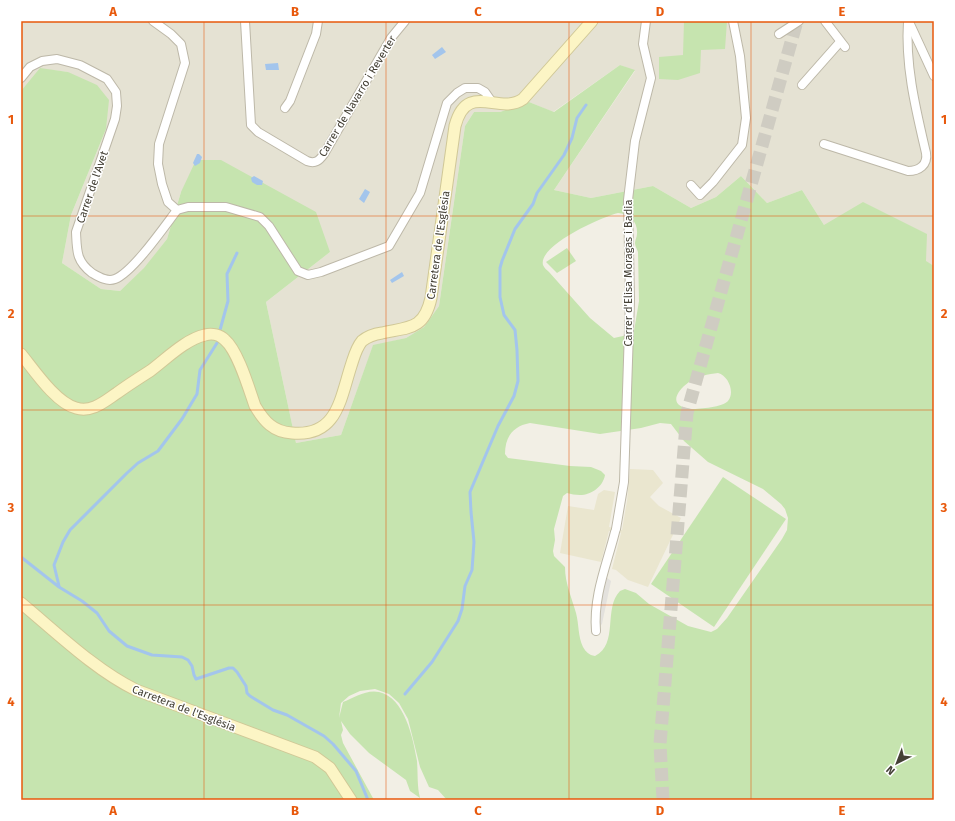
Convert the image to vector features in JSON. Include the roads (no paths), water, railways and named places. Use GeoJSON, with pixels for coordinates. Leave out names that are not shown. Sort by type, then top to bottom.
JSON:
{"type":"FeatureCollection","features":[{"type":"Feature","properties":{"kind":"main road","name":"Carretera de l'Església"},"geometry":{"type":"LineString","coordinates":[[21,354],[57,397],[72,407],[84,409],[98,406],[191,341],[207,334],[217,335],[225,340],[233,350],[255,406],[270,426],[281,432],[295,433],[310,432],[322,428],[330,421],[337,407],[356,352],[361,343],[377,334],[414,326],[421,321],[426,314],[431,298],[456,122],[461,112],[469,104],[478,101],[513,104],[523,99],[592,21]]}},
{"type":"Feature","properties":{"kind":"main road","name":"Carretera de l'Església"},"geometry":{"type":"LineString","coordinates":[[21,603],[122,684],[315,757],[323,762],[335,774],[351,800]]}},
{"type":"Feature","properties":{"kind":"street"},"geometry":{"type":"LineString","coordinates":[[153,21],[171,34],[181,44],[185,63],[159,144],[158,164],[162,184],[168,202],[177,210],[188,207],[226,207],[260,217],[273,232],[298,271],[308,275],[321,272],[389,246],[420,193],[447,103],[457,92],[465,88],[478,88],[485,92],[492,102]]}},
{"type":"Feature","properties":{"kind":"street","name":"Carrer de Navarro i Reverter"},"geometry":{"type":"LineString","coordinates":[[245,21],[251,125],[258,132],[307,161],[314,162],[320,159],[324,154],[391,38],[405,21]]}},
{"type":"Feature","properties":{"kind":"street"},"geometry":{"type":"LineString","coordinates":[[285,108],[290,101],[316,34],[318,21]]}},
{"type":"Feature","properties":{"kind":"street","name":"Carrer d'Elisa Moragas i Badia"},"geometry":{"type":"LineString","coordinates":[[596,631],[596,612],[602,574],[609,556],[624,482],[630,289],[628,200],[635,141],[651,78],[643,44],[646,21]]}},
{"type":"Feature","properties":{"kind":"street"},"geometry":{"type":"LineString","coordinates":[[691,185],[700,195],[713,182],[742,145],[746,118],[740,56],[733,21]]}},
{"type":"Feature","properties":{"kind":"street"},"geometry":{"type":"LineString","coordinates":[[780,34],[799,21]]}},
{"type":"Feature","properties":{"kind":"street"},"geometry":{"type":"LineString","coordinates":[[802,85],[843,44],[824,21]]}},
{"type":"Feature","properties":{"kind":"street"},"geometry":{"type":"LineString","coordinates":[[908,21],[934,76]]}},
{"type":"Feature","properties":{"kind":"street"},"geometry":{"type":"LineString","coordinates":[[824,144],[908,171],[916,170],[924,164],[926,160],[926,153],[912,91],[906,38],[908,21]]}},
{"type":"Feature","properties":{"kind":"street","name":"Carrer de l'Avet"},"geometry":{"type":"LineString","coordinates":[[21,78],[30,67],[42,61],[57,59],[80,65],[107,79],[116,92],[117,106],[115,119],[76,232],[76,246],[80,262],[90,271],[101,278],[114,279],[124,273],[139,258],[177,210]]}},
{"type":"Feature","properties":{"kind":"water"},"geometry":{"type":"Polygon","coordinates":[[[442,47],[446,52],[435,59],[432,55],[442,47]]]}},
{"type":"Feature","properties":{"kind":"water"},"geometry":{"type":"Polygon","coordinates":[[[278,63],[279,70],[266,70],[265,64],[278,63]]]}},
{"type":"Feature","properties":{"kind":"water"},"geometry":{"type":"Polygon","coordinates":[[[197,154],[202,157],[200,163],[195,166],[193,163],[197,154]]]}},
{"type":"Feature","properties":{"kind":"water"},"geometry":{"type":"Polygon","coordinates":[[[254,176],[263,181],[262,185],[257,185],[252,182],[251,178],[254,176]]]}},
{"type":"Feature","properties":{"kind":"water"},"geometry":{"type":"Polygon","coordinates":[[[365,189],[370,192],[364,203],[359,199],[365,189]]]}},
{"type":"Feature","properties":{"kind":"water"},"geometry":{"type":"Polygon","coordinates":[[[402,272],[404,276],[392,283],[390,280],[402,272]]]}},
{"type":"Feature","properties":{"kind":"waterway"},"geometry":{"type":"LineString","coordinates":[[405,694],[432,662],[458,621],[462,609],[465,586],[472,570],[474,542],[470,492],[498,426],[514,396],[518,381],[515,330],[504,315],[500,297],[500,268],[502,261],[515,229],[533,204],[537,193],[564,155],[572,138],[577,118],[586,105]]}},
{"type":"Feature","properties":{"kind":"waterway"},"geometry":{"type":"LineString","coordinates":[[220,330],[228,301],[227,274],[237,253]]}},
{"type":"Feature","properties":{"kind":"waterway"},"geometry":{"type":"LineString","coordinates":[[59,586],[54,565],[63,542],[70,530],[138,463],[158,451],[182,419],[197,394],[200,370],[217,343]]}},
{"type":"Feature","properties":{"kind":"waterway"},"geometry":{"type":"LineString","coordinates":[[21,557],[59,587],[82,601],[97,613],[109,631],[127,646],[152,655],[182,657],[188,660],[192,666],[196,679],[233,668],[246,686],[247,693],[250,696],[273,710],[287,715],[324,736],[333,744],[356,771],[368,800]]}},
{"type":"Feature","properties":{"kind":"tunnel"},"geometry":{"type":"LineString","coordinates":[[663,800],[660,744],[687,413],[797,21]]}}]}
